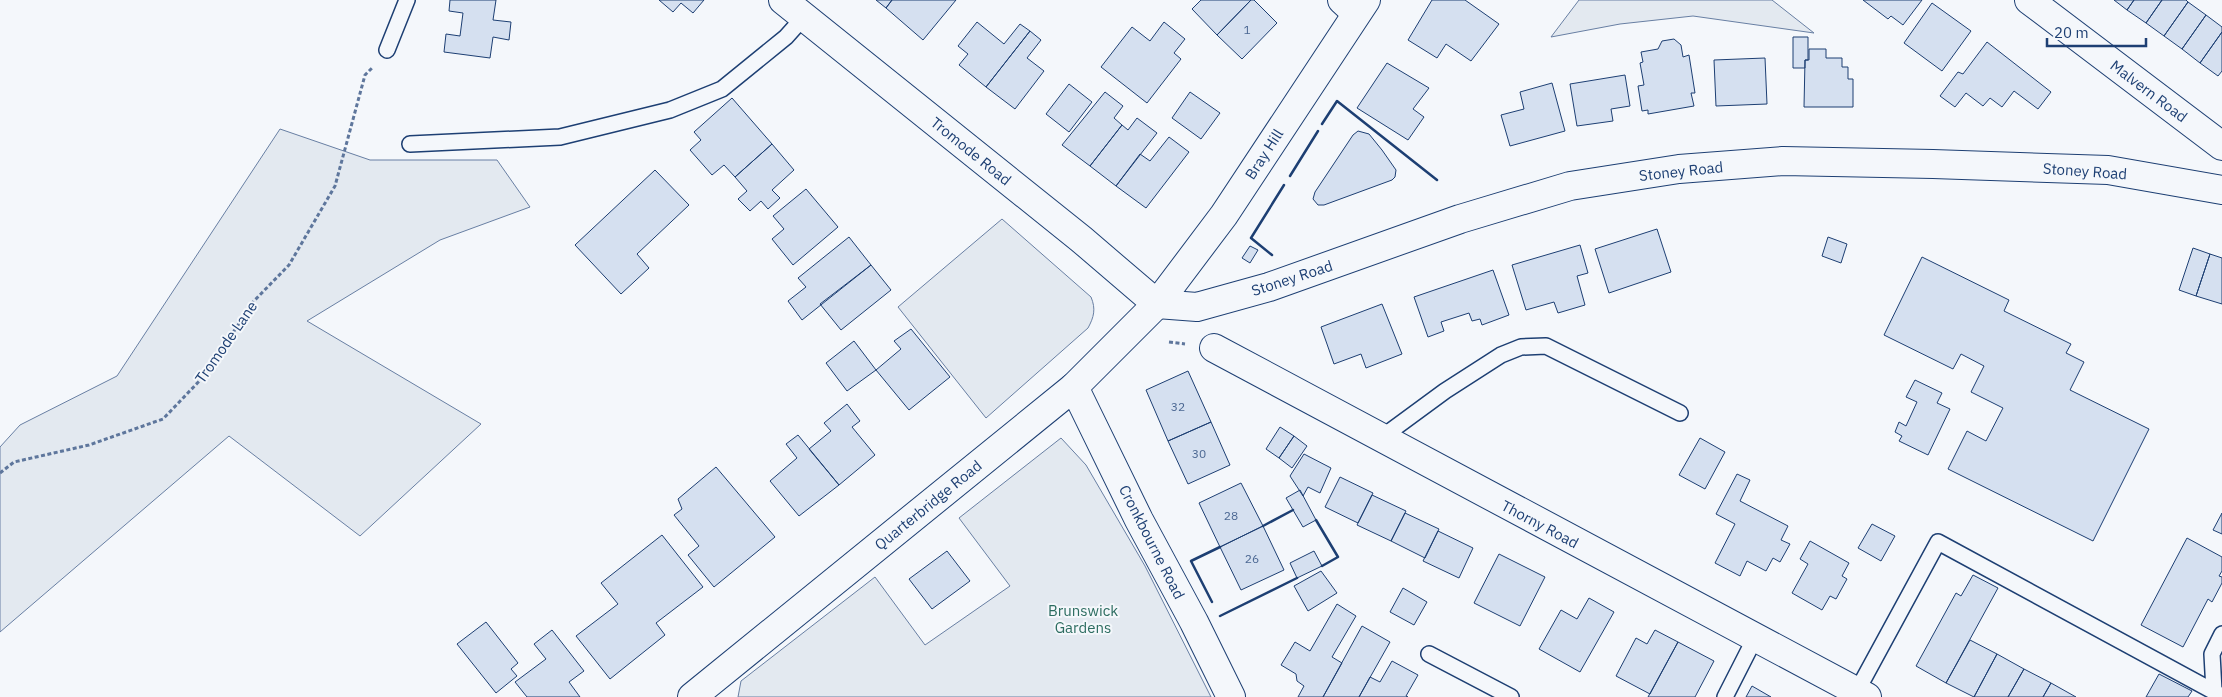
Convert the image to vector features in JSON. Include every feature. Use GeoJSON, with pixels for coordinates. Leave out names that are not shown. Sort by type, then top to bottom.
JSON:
{"type":"FeatureCollection","features":[{"type":"Feature","properties":{"kind":"main road","name":"Tromode Road"},"geometry":{"type":"LineString","coordinates":[[783,0],[803,18],[1081,239],[1157,304]]}},
{"type":"Feature","properties":{"kind":"main road","name":"Malvern Road"},"geometry":{"type":"LineString","coordinates":[[2029,0],[2222,146]]}},
{"type":"Feature","properties":{"kind":"main road","name":"Bray Hill"},"geometry":{"type":"LineString","coordinates":[[1157,304],[1224,215],[1355,4]]}},
{"type":"Feature","properties":{"kind":"main road","name":"Stoney Road"},"geometry":{"type":"LineString","coordinates":[[1157,304],[1197,306],[1269,287],[1460,219],[1570,186],[1679,169],[1783,162],[1933,164],[2108,170],[2222,190]]}},
{"type":"Feature","properties":{"kind":"main road","name":"Quarterbridge Road"},"geometry":{"type":"LineString","coordinates":[[692,697],[1074,387],[1157,304]]}},
{"type":"Feature","properties":{"kind":"main road","name":"Thorny Road"},"geometry":{"type":"LineString","coordinates":[[1214,348],[1862,694]]}},
{"type":"Feature","properties":{"kind":"main road","name":"Cronkbourne Road"},"geometry":{"type":"LineString","coordinates":[[1074,387],[1085,406],[1139,520],[1194,622],[1231,697]]}},
{"type":"Feature","properties":{"kind":"lane"},"geometry":{"type":"LineString","coordinates":[[387,50],[408,0]]}},
{"type":"Feature","properties":{"kind":"lane"},"geometry":{"type":"LineString","coordinates":[[410,144],[560,137],[670,110],[722,89],[786,37],[803,18]]}},
{"type":"Feature","properties":{"kind":"lane"},"geometry":{"type":"LineString","coordinates":[[1381,438],[1445,391],[1501,355],[1521,347],[1546,346],[1680,413]]}},
{"type":"Feature","properties":{"kind":"lane"},"geometry":{"type":"LineString","coordinates":[[1862,694],[1938,542],[2218,693]]}},
{"type":"Feature","properties":{"kind":"lane"},"geometry":{"type":"LineString","coordinates":[[2218,693],[2212,654],[2222,634]]}},
{"type":"Feature","properties":{"kind":"lane"},"geometry":{"type":"LineString","coordinates":[[1725,697],[1755,638]]}},
{"type":"Feature","properties":{"kind":"lane"},"geometry":{"type":"LineString","coordinates":[[1429,654],[1511,697]]}},
{"type":"Feature","properties":{"kind":"path","name":"Tromode Lane"},"geometry":{"type":"LineString","coordinates":[[0,473],[14,462],[89,445],[163,419],[206,374],[253,302],[289,265],[334,186],[366,75],[387,50]]}},
{"type":"Feature","properties":{"kind":"green space"},"geometry":{"type":"Polygon","coordinates":[[[1579,0],[1772,0],[1814,33],[1693,16],[1620,24],[1551,37],[1579,0]]]}},
{"type":"Feature","properties":{"kind":"green space"},"geometry":{"type":"Polygon","coordinates":[[[280,129],[370,160],[497,160],[530,207],[440,240],[307,321],[481,424],[360,536],[229,436],[0,632],[0,447],[20,425],[117,376],[280,129]]]}},
{"type":"Feature","properties":{"kind":"green space"},"geometry":{"type":"Polygon","coordinates":[[[1002,219],[1091,297],[1094,313],[1088,328],[986,418],[898,307],[1002,219]]]}},
{"type":"Feature","properties":{"kind":"green space","name":"Brunswick Gardens"},"geometry":{"type":"Polygon","coordinates":[[[1061,438],[1086,465],[1145,566],[1211,697],[738,697],[741,681],[875,577],[925,645],[1010,586],[959,518],[1061,438]]]}},
{"type":"Feature","properties":{"kind":"building"},"geometry":{"type":"Polygon","coordinates":[[[450,0],[496,0],[493,20],[511,22],[509,40],[493,37],[490,58],[444,52],[446,34],[460,36],[463,13],[449,11],[450,0]]]}},
{"type":"Feature","properties":{"kind":"building"},"geometry":{"type":"Polygon","coordinates":[[[659,0],[704,0],[693,13],[681,3],[673,12],[659,0]]]}},
{"type":"Feature","properties":{"kind":"building"},"geometry":{"type":"Polygon","coordinates":[[[876,0],[892,0],[886,8],[876,0]]]}},
{"type":"Feature","properties":{"kind":"building"},"geometry":{"type":"Polygon","coordinates":[[[892,0],[956,0],[923,40],[886,8],[892,0]]]}},
{"type":"Feature","properties":{"kind":"building"},"geometry":{"type":"Polygon","coordinates":[[[1201,0],[1251,0],[1217,35],[1192,9],[1201,0]]]}},
{"type":"Feature","properties":{"kind":"building"},"geometry":{"type":"Polygon","coordinates":[[[1251,0],[1254,0],[1277,23],[1242,59],[1217,35],[1251,0]]]}},
{"type":"Feature","properties":{"kind":"building"},"geometry":{"type":"Polygon","coordinates":[[[1432,0],[1465,0],[1499,24],[1471,61],[1446,44],[1437,58],[1408,40],[1432,0]]]}},
{"type":"Feature","properties":{"kind":"building"},"geometry":{"type":"Polygon","coordinates":[[[1863,0],[1922,0],[1903,25],[1891,16],[1888,19],[1863,0]]]}},
{"type":"Feature","properties":{"kind":"building"},"geometry":{"type":"Polygon","coordinates":[[[2114,0],[2134,0],[2127,10],[2114,0]]]}},
{"type":"Feature","properties":{"kind":"building"},"geometry":{"type":"Polygon","coordinates":[[[2134,0],[2162,0],[2146,23],[2127,10],[2134,0]]]}},
{"type":"Feature","properties":{"kind":"building"},"geometry":{"type":"Polygon","coordinates":[[[2162,0],[2186,0],[2188,2],[2164,36],[2146,23],[2162,0]]]}},
{"type":"Feature","properties":{"kind":"building"},"geometry":{"type":"Polygon","coordinates":[[[2188,2],[2206,15],[2182,49],[2164,36],[2188,2]]]}},
{"type":"Feature","properties":{"kind":"building"},"geometry":{"type":"Polygon","coordinates":[[[1932,3],[1971,31],[1942,71],[1904,43],[1932,3]]]}},
{"type":"Feature","properties":{"kind":"building"},"geometry":{"type":"Polygon","coordinates":[[[2206,15],[2222,27],[2222,32],[2200,63],[2182,49],[2206,15]]]}},
{"type":"Feature","properties":{"kind":"building"},"geometry":{"type":"Polygon","coordinates":[[[977,22],[1004,44],[1020,24],[1030,31],[986,87],[959,65],[968,54],[958,46],[977,22]]]}},
{"type":"Feature","properties":{"kind":"building"},"geometry":{"type":"Polygon","coordinates":[[[1164,22],[1185,39],[1174,53],[1181,59],[1147,103],[1101,67],[1132,27],[1150,41],[1164,22]]]}},
{"type":"Feature","properties":{"kind":"building"},"geometry":{"type":"Polygon","coordinates":[[[1030,31],[1041,40],[1027,58],[1044,71],[1015,109],[986,87],[1030,31]]]}},
{"type":"Feature","properties":{"kind":"building"},"geometry":{"type":"Polygon","coordinates":[[[2222,32],[2222,71],[2218,76],[2200,63],[2222,32]]]}},
{"type":"Feature","properties":{"kind":"building"},"geometry":{"type":"Polygon","coordinates":[[[1793,37],[1808,37],[1808,60],[1805,60],[1805,68],[1793,68],[1793,37]]]}},
{"type":"Feature","properties":{"kind":"building"},"geometry":{"type":"Polygon","coordinates":[[[1674,39],[1681,45],[1683,57],[1689,55],[1695,93],[1691,93],[1694,106],[1648,114],[1648,110],[1642,111],[1638,86],[1644,85],[1640,63],[1643,62],[1641,52],[1658,49],[1662,41],[1674,39]]]}},
{"type":"Feature","properties":{"kind":"building"},"geometry":{"type":"Polygon","coordinates":[[[1987,42],[2051,92],[2038,109],[2014,91],[2002,107],[1990,98],[1983,106],[1966,93],[1955,107],[1940,96],[1958,72],[1963,74],[1987,42]]]}},
{"type":"Feature","properties":{"kind":"building"},"geometry":{"type":"Polygon","coordinates":[[[1809,49],[1826,49],[1826,58],[1842,58],[1842,67],[1848,67],[1848,79],[1853,79],[1853,107],[1804,107],[1805,60],[1809,60],[1809,49]]]}},
{"type":"Feature","properties":{"kind":"building"},"geometry":{"type":"Polygon","coordinates":[[[1765,58],[1767,104],[1716,106],[1714,60],[1765,58]]]}},
{"type":"Feature","properties":{"kind":"building"},"geometry":{"type":"Polygon","coordinates":[[[1387,63],[1429,88],[1413,109],[1424,117],[1408,140],[1357,108],[1387,63]]]}},
{"type":"Feature","properties":{"kind":"building"},"geometry":{"type":"Polygon","coordinates":[[[1625,75],[1630,106],[1611,109],[1613,121],[1577,126],[1570,84],[1625,75]]]}},
{"type":"Feature","properties":{"kind":"building"},"geometry":{"type":"Polygon","coordinates":[[[1552,83],[1565,131],[1510,146],[1501,115],[1524,109],[1520,92],[1552,83]]]}},
{"type":"Feature","properties":{"kind":"building"},"geometry":{"type":"Polygon","coordinates":[[[1069,84],[1092,102],[1069,132],[1046,114],[1069,84]]]}},
{"type":"Feature","properties":{"kind":"building"},"geometry":{"type":"Polygon","coordinates":[[[1105,92],[1123,106],[1114,118],[1122,125],[1090,166],[1062,145],[1105,92]]]}},
{"type":"Feature","properties":{"kind":"building"},"geometry":{"type":"Polygon","coordinates":[[[1190,92],[1220,113],[1201,139],[1172,118],[1190,92]]]}},
{"type":"Feature","properties":{"kind":"building"},"geometry":{"type":"Polygon","coordinates":[[[732,98],[772,144],[735,177],[724,165],[712,175],[690,150],[701,140],[694,132],[732,98]]]}},
{"type":"Feature","properties":{"kind":"building"},"geometry":{"type":"Polygon","coordinates":[[[1137,118],[1157,133],[1116,186],[1090,166],[1122,125],[1128,130],[1137,118]]]}},
{"type":"Feature","properties":{"kind":"building"},"geometry":{"type":"Polygon","coordinates":[[[1358,131],[1369,134],[1382,150],[1396,170],[1395,177],[1392,180],[1324,205],[1318,205],[1313,199],[1315,192],[1353,135],[1358,131]]]}},
{"type":"Feature","properties":{"kind":"building"},"geometry":{"type":"Polygon","coordinates":[[[1169,137],[1189,152],[1146,208],[1116,186],[1140,154],[1150,161],[1169,137]]]}},
{"type":"Feature","properties":{"kind":"building"},"geometry":{"type":"Polygon","coordinates":[[[772,144],[794,170],[772,190],[780,198],[768,209],[761,201],[750,211],[738,199],[747,191],[735,177],[772,144]]]}},
{"type":"Feature","properties":{"kind":"building"},"geometry":{"type":"Polygon","coordinates":[[[655,170],[689,205],[637,254],[649,268],[621,294],[575,245],[655,170]]]}},
{"type":"Feature","properties":{"kind":"building"},"geometry":{"type":"Polygon","coordinates":[[[806,189],[838,227],[793,265],[772,239],[784,229],[773,216],[806,189]]]}},
{"type":"Feature","properties":{"kind":"building"},"geometry":{"type":"Polygon","coordinates":[[[1657,229],[1671,272],[1609,293],[1595,249],[1657,229]]]}},
{"type":"Feature","properties":{"kind":"building"},"geometry":{"type":"Polygon","coordinates":[[[849,237],[871,265],[802,320],[788,301],[806,287],[798,278],[849,237]]]}},
{"type":"Feature","properties":{"kind":"building"},"geometry":{"type":"Polygon","coordinates":[[[1828,237],[1847,244],[1841,263],[1822,256],[1828,237]]]}},
{"type":"Feature","properties":{"kind":"building"},"geometry":{"type":"Polygon","coordinates":[[[1580,245],[1588,273],[1577,276],[1585,305],[1558,313],[1554,302],[1526,310],[1512,265],[1580,245]]]}},
{"type":"Feature","properties":{"kind":"building"},"geometry":{"type":"Polygon","coordinates":[[[1250,246],[1258,250],[1250,263],[1242,258],[1250,246]]]}},
{"type":"Feature","properties":{"kind":"building"},"geometry":{"type":"Polygon","coordinates":[[[2193,248],[2210,254],[2196,296],[2179,290],[2193,248]]]}},
{"type":"Feature","properties":{"kind":"building"},"geometry":{"type":"Polygon","coordinates":[[[2210,254],[2222,258],[2222,304],[2196,296],[2210,254]]]}},
{"type":"Feature","properties":{"kind":"building"},"geometry":{"type":"Polygon","coordinates":[[[1922,257],[2009,300],[2004,311],[2071,344],[2066,353],[2084,362],[2070,390],[2149,429],[2093,541],[1948,469],[1967,431],[1986,441],[2003,408],[1971,392],[1984,366],[1961,354],[1953,369],[1884,335],[1922,257]]]}},
{"type":"Feature","properties":{"kind":"building"},"geometry":{"type":"Polygon","coordinates":[[[871,265],[891,290],[841,330],[820,304],[871,265]]]}},
{"type":"Feature","properties":{"kind":"building"},"geometry":{"type":"Polygon","coordinates":[[[1493,270],[1509,315],[1482,325],[1480,319],[1472,321],[1469,313],[1441,322],[1444,331],[1428,337],[1414,297],[1493,270]]]}},
{"type":"Feature","properties":{"kind":"building"},"geometry":{"type":"Polygon","coordinates":[[[1382,304],[1402,354],[1366,368],[1361,354],[1334,364],[1321,327],[1382,304]]]}},
{"type":"Feature","properties":{"kind":"building"},"geometry":{"type":"Polygon","coordinates":[[[911,329],[950,377],[909,410],[876,370],[901,349],[894,341],[911,329]]]}},
{"type":"Feature","properties":{"kind":"building"},"geometry":{"type":"Polygon","coordinates":[[[854,341],[876,370],[847,391],[826,363],[854,341]]]}},
{"type":"Feature","properties":{"kind":"building"},"geometry":{"type":"Polygon","coordinates":[[[1188,371],[1211,422],[1168,441],[1146,390],[1188,371]]]}},
{"type":"Feature","properties":{"kind":"building"},"geometry":{"type":"Polygon","coordinates":[[[1915,380],[1942,393],[1937,403],[1950,409],[1928,455],[1899,441],[1902,436],[1895,432],[1899,422],[1906,426],[1917,402],[1906,397],[1915,380]]]}},
{"type":"Feature","properties":{"kind":"building"},"geometry":{"type":"Polygon","coordinates":[[[847,404],[860,421],[852,427],[875,455],[839,485],[809,449],[831,431],[824,423],[847,404]]]}},
{"type":"Feature","properties":{"kind":"building"},"geometry":{"type":"Polygon","coordinates":[[[1211,422],[1230,465],[1188,484],[1168,441],[1211,422]]]}},
{"type":"Feature","properties":{"kind":"building"},"geometry":{"type":"Polygon","coordinates":[[[1280,427],[1294,436],[1279,458],[1266,449],[1280,427]]]}},
{"type":"Feature","properties":{"kind":"building"},"geometry":{"type":"Polygon","coordinates":[[[798,435],[839,485],[799,516],[770,481],[797,458],[786,444],[798,435]]]}},
{"type":"Feature","properties":{"kind":"building"},"geometry":{"type":"Polygon","coordinates":[[[1294,436],[1307,446],[1292,468],[1279,458],[1294,436]]]}},
{"type":"Feature","properties":{"kind":"building"},"geometry":{"type":"Polygon","coordinates":[[[1700,438],[1725,452],[1705,489],[1679,475],[1700,438]]]}},
{"type":"Feature","properties":{"kind":"building"},"geometry":{"type":"Polygon","coordinates":[[[1304,454],[1331,468],[1320,493],[1308,487],[1303,496],[1290,476],[1304,454]]]}},
{"type":"Feature","properties":{"kind":"building"},"geometry":{"type":"Polygon","coordinates":[[[716,467],[775,537],[714,587],[688,555],[699,546],[674,515],[682,509],[678,499],[716,467]]]}},
{"type":"Feature","properties":{"kind":"building"},"geometry":{"type":"Polygon","coordinates":[[[1737,474],[1750,480],[1740,501],[1788,526],[1781,540],[1790,544],[1780,562],[1773,558],[1766,571],[1747,561],[1740,576],[1715,563],[1735,524],[1716,514],[1737,474]]]}},
{"type":"Feature","properties":{"kind":"building"},"geometry":{"type":"Polygon","coordinates":[[[1340,477],[1373,493],[1358,523],[1325,507],[1340,477]]]}},
{"type":"Feature","properties":{"kind":"building"},"geometry":{"type":"Polygon","coordinates":[[[1241,483],[1263,526],[1220,547],[1199,503],[1241,483]]]}},
{"type":"Feature","properties":{"kind":"building"},"geometry":{"type":"Polygon","coordinates":[[[1300,490],[1316,520],[1303,527],[1286,498],[1300,490]]]}},
{"type":"Feature","properties":{"kind":"building"},"geometry":{"type":"Polygon","coordinates":[[[1372,495],[1406,511],[1391,541],[1357,525],[1372,495]]]}},
{"type":"Feature","properties":{"kind":"building"},"geometry":{"type":"Polygon","coordinates":[[[1405,513],[1439,529],[1425,558],[1391,541],[1405,513]]]}},
{"type":"Feature","properties":{"kind":"building"},"geometry":{"type":"Polygon","coordinates":[[[2222,513],[2222,534],[2213,530],[2222,513]]]}},
{"type":"Feature","properties":{"kind":"building"},"geometry":{"type":"Polygon","coordinates":[[[1872,524],[1895,536],[1881,561],[1858,548],[1872,524]]]}},
{"type":"Feature","properties":{"kind":"building"},"geometry":{"type":"Polygon","coordinates":[[[1263,526],[1284,570],[1241,590],[1220,547],[1263,526]]]}},
{"type":"Feature","properties":{"kind":"building"},"geometry":{"type":"Polygon","coordinates":[[[1438,531],[1473,548],[1459,578],[1423,561],[1438,531]]]}},
{"type":"Feature","properties":{"kind":"building"},"geometry":{"type":"Polygon","coordinates":[[[662,535],[703,587],[656,623],[665,635],[610,679],[576,636],[618,604],[601,583],[662,535]]]}},
{"type":"Feature","properties":{"kind":"building"},"geometry":{"type":"Polygon","coordinates":[[[2187,538],[2222,557],[2222,571],[2219,576],[2222,577],[2222,583],[2212,602],[2208,599],[2183,647],[2141,625],[2187,538]]]}},
{"type":"Feature","properties":{"kind":"building"},"geometry":{"type":"Polygon","coordinates":[[[1810,541],[1849,563],[1842,576],[1847,579],[1836,599],[1830,596],[1822,610],[1792,593],[1808,564],[1800,559],[1810,541]]]}},
{"type":"Feature","properties":{"kind":"building"},"geometry":{"type":"Polygon","coordinates":[[[947,551],[970,581],[932,609],[909,579],[947,551]]]}},
{"type":"Feature","properties":{"kind":"building"},"geometry":{"type":"Polygon","coordinates":[[[1314,551],[1322,566],[1297,578],[1290,563],[1314,551]]]}},
{"type":"Feature","properties":{"kind":"building"},"geometry":{"type":"Polygon","coordinates":[[[1499,554],[1545,577],[1520,626],[1474,603],[1499,554]]]}},
{"type":"Feature","properties":{"kind":"building"},"geometry":{"type":"Polygon","coordinates":[[[1321,571],[1337,593],[1308,611],[1294,586],[1321,571]]]}},
{"type":"Feature","properties":{"kind":"building"},"geometry":{"type":"Polygon","coordinates":[[[1973,575],[1998,588],[1946,683],[1916,666],[1956,593],[1961,596],[1973,575]]]}},
{"type":"Feature","properties":{"kind":"building"},"geometry":{"type":"Polygon","coordinates":[[[1403,588],[1427,602],[1414,625],[1390,612],[1403,588]]]}},
{"type":"Feature","properties":{"kind":"building"},"geometry":{"type":"Polygon","coordinates":[[[1589,598],[1614,612],[1580,672],[1539,649],[1561,610],[1577,619],[1589,598]]]}},
{"type":"Feature","properties":{"kind":"building"},"geometry":{"type":"Polygon","coordinates":[[[1337,604],[1356,616],[1332,657],[1342,663],[1323,697],[1298,697],[1304,686],[1297,681],[1296,674],[1281,665],[1295,642],[1310,651],[1337,604]]]}},
{"type":"Feature","properties":{"kind":"building"},"geometry":{"type":"Polygon","coordinates":[[[486,622],[518,663],[511,669],[517,676],[496,693],[457,644],[486,622]]]}},
{"type":"Feature","properties":{"kind":"building"},"geometry":{"type":"Polygon","coordinates":[[[1362,626],[1390,642],[1359,697],[1323,697],[1362,626]]]}},
{"type":"Feature","properties":{"kind":"building"},"geometry":{"type":"Polygon","coordinates":[[[552,630],[584,671],[569,682],[580,697],[527,697],[515,682],[546,659],[534,644],[552,630]]]}},
{"type":"Feature","properties":{"kind":"building"},"geometry":{"type":"Polygon","coordinates":[[[1655,630],[1678,642],[1650,694],[1616,676],[1636,638],[1647,644],[1655,630]]]}},
{"type":"Feature","properties":{"kind":"building"},"geometry":{"type":"Polygon","coordinates":[[[1970,640],[1997,654],[1974,697],[1946,683],[1970,640]]]}},
{"type":"Feature","properties":{"kind":"building"},"geometry":{"type":"Polygon","coordinates":[[[1678,642],[1714,661],[1695,697],[1648,697],[1678,642]]]}},
{"type":"Feature","properties":{"kind":"building"},"geometry":{"type":"Polygon","coordinates":[[[1997,654],[2024,669],[2008,697],[1974,697],[1997,654]]]}},
{"type":"Feature","properties":{"kind":"building"},"geometry":{"type":"Polygon","coordinates":[[[1392,661],[1418,675],[1406,696],[1408,697],[1359,697],[1370,677],[1380,682],[1392,661]]]}},
{"type":"Feature","properties":{"kind":"building"},"geometry":{"type":"Polygon","coordinates":[[[2024,669],[2051,683],[2043,697],[2008,697],[2024,669]]]}},
{"type":"Feature","properties":{"kind":"building"},"geometry":{"type":"Polygon","coordinates":[[[2159,674],[2192,691],[2188,697],[2146,697],[2159,674]]]}},
{"type":"Feature","properties":{"kind":"building"},"geometry":{"type":"Polygon","coordinates":[[[2051,683],[2076,697],[2043,697],[2051,683]]]}},
{"type":"Feature","properties":{"kind":"building"},"geometry":{"type":"Polygon","coordinates":[[[1752,686],[1771,697],[1746,697],[1752,686]]]}},
{"type":"Feature","properties":{"kind":"wall"},"geometry":{"type":"LineString","coordinates":[[1322,124],[1337,101],[1437,180]]}},
{"type":"Feature","properties":{"kind":"wall"},"geometry":{"type":"LineString","coordinates":[[1290,176],[1318,131]]}},
{"type":"Feature","properties":{"kind":"wall"},"geometry":{"type":"LineString","coordinates":[[1272,255],[1251,238],[1284,185]]}},
{"type":"Feature","properties":{"kind":"wall"},"geometry":{"type":"LineString","coordinates":[[1263,526],[1293,510]]}},
{"type":"Feature","properties":{"kind":"wall"},"geometry":{"type":"LineString","coordinates":[[1316,520],[1338,557],[1322,566]]}},
{"type":"Feature","properties":{"kind":"wall"},"geometry":{"type":"LineString","coordinates":[[1212,602],[1191,561],[1220,547]]}},
{"type":"Feature","properties":{"kind":"wall"},"geometry":{"type":"LineString","coordinates":[[1220,616],[1297,578]]}}]}
